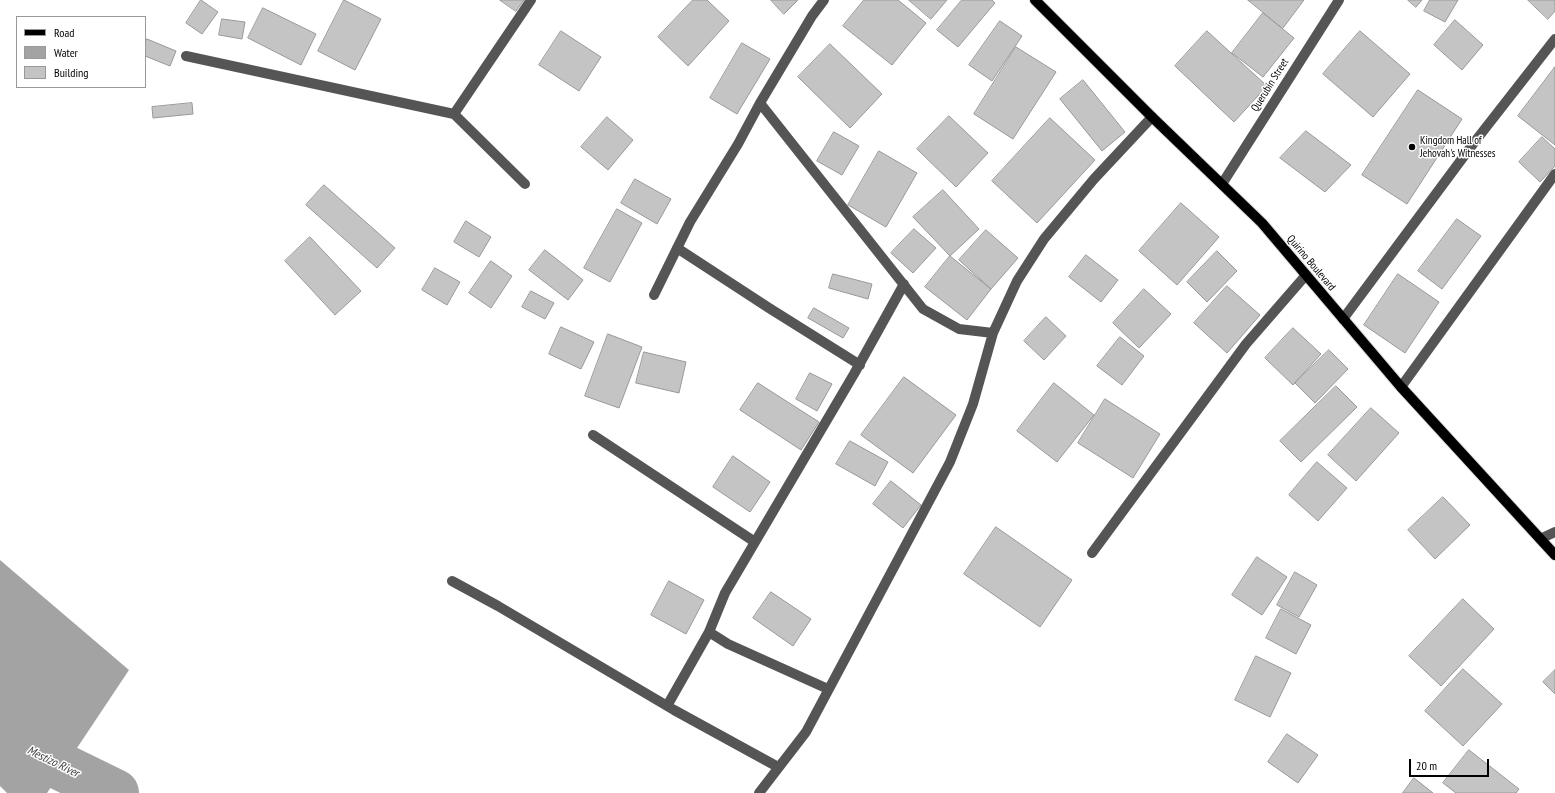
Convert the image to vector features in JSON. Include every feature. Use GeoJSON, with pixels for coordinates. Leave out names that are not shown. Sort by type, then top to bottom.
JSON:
{"type":"FeatureCollection","features":[{"type":"Feature","properties":{"kind":"main road","name":"Quirino Boulevard"},"geometry":{"type":"LineString","coordinates":[[1035,0],[1152,117],[1262,223],[1401,387],[1555,555]]}},
{"type":"Feature","properties":{"kind":"street"},"geometry":{"type":"LineString","coordinates":[[454,114],[531,0]]}},
{"type":"Feature","properties":{"kind":"street"},"geometry":{"type":"LineString","coordinates":[[654,295],[690,222],[738,144],[760,103],[812,16],[824,0]]}},
{"type":"Feature","properties":{"kind":"street","name":"Querubin Street"},"geometry":{"type":"LineString","coordinates":[[1222,184],[1338,0]]}},
{"type":"Feature","properties":{"kind":"street"},"geometry":{"type":"LineString","coordinates":[[1343,320],[1473,144],[1555,39]]}},
{"type":"Feature","properties":{"kind":"street"},"geometry":{"type":"LineString","coordinates":[[186,56],[454,114],[525,184]]}},
{"type":"Feature","properties":{"kind":"street"},"geometry":{"type":"LineString","coordinates":[[760,103],[923,309],[959,329],[993,333]]}},
{"type":"Feature","properties":{"kind":"street"},"geometry":{"type":"LineString","coordinates":[[759,793],[806,732],[950,462],[973,404],[993,333],[1017,281],[1044,239],[1094,179],[1152,117]]}},
{"type":"Feature","properties":{"kind":"street"},"geometry":{"type":"LineString","coordinates":[[1401,387],[1555,174]]}},
{"type":"Feature","properties":{"kind":"street"},"geometry":{"type":"LineString","coordinates":[[677,248],[860,365]]}},
{"type":"Feature","properties":{"kind":"street"},"geometry":{"type":"LineString","coordinates":[[1092,553],[1246,344],[1306,276]]}},
{"type":"Feature","properties":{"kind":"street"},"geometry":{"type":"LineString","coordinates":[[667,706],[709,632],[722,598],[860,365],[904,284]]}},
{"type":"Feature","properties":{"kind":"street"},"geometry":{"type":"LineString","coordinates":[[593,435],[755,542]]}},
{"type":"Feature","properties":{"kind":"street"},"geometry":{"type":"LineString","coordinates":[[1540,539],[1555,532]]}},
{"type":"Feature","properties":{"kind":"street"},"geometry":{"type":"LineString","coordinates":[[452,581],[498,606],[667,706],[778,767]]}},
{"type":"Feature","properties":{"kind":"street"},"geometry":{"type":"LineString","coordinates":[[709,632],[728,644],[828,689]]}},
{"type":"Feature","properties":{"kind":"water"},"geometry":{"type":"Polygon","coordinates":[[[0,560],[129,670],[47,793],[7,793],[0,786],[0,560]]]}},
{"type":"Feature","properties":{"kind":"building"},"geometry":{"type":"Polygon","coordinates":[[[201,0],[218,12],[202,34],[186,23],[201,0]]]}},
{"type":"Feature","properties":{"kind":"building"},"geometry":{"type":"Polygon","coordinates":[[[344,0],[381,19],[355,70],[318,51],[344,0]]]}},
{"type":"Feature","properties":{"kind":"building"},"geometry":{"type":"Polygon","coordinates":[[[500,0],[524,0],[516,11],[500,0]]]}},
{"type":"Feature","properties":{"kind":"building"},"geometry":{"type":"Polygon","coordinates":[[[693,0],[707,0],[729,21],[688,66],[658,37],[693,0]]]}},
{"type":"Feature","properties":{"kind":"building"},"geometry":{"type":"Polygon","coordinates":[[[771,0],[798,0],[784,14],[771,0]]]}},
{"type":"Feature","properties":{"kind":"building"},"geometry":{"type":"Polygon","coordinates":[[[864,0],[898,0],[926,23],[892,65],[843,26],[864,0]]]}},
{"type":"Feature","properties":{"kind":"building"},"geometry":{"type":"Polygon","coordinates":[[[909,0],[947,0],[931,19],[909,0]]]}},
{"type":"Feature","properties":{"kind":"building"},"geometry":{"type":"Polygon","coordinates":[[[962,0],[992,0],[995,3],[958,47],[937,30],[962,0]]]}},
{"type":"Feature","properties":{"kind":"building"},"geometry":{"type":"Polygon","coordinates":[[[1248,0],[1304,0],[1283,28],[1248,0]]]}},
{"type":"Feature","properties":{"kind":"building"},"geometry":{"type":"Polygon","coordinates":[[[1408,0],[1422,0],[1416,7],[1408,0]]]}},
{"type":"Feature","properties":{"kind":"building"},"geometry":{"type":"Polygon","coordinates":[[[1430,0],[1458,0],[1445,22],[1424,11],[1430,0]]]}},
{"type":"Feature","properties":{"kind":"building"},"geometry":{"type":"Polygon","coordinates":[[[1528,0],[1555,0],[1555,11],[1548,19],[1528,0]]]}},
{"type":"Feature","properties":{"kind":"building"},"geometry":{"type":"Polygon","coordinates":[[[263,8],[316,34],[301,65],[248,38],[263,8]]]}},
{"type":"Feature","properties":{"kind":"building"},"geometry":{"type":"Polygon","coordinates":[[[1263,13],[1294,38],[1263,77],[1232,53],[1263,13]]]}},
{"type":"Feature","properties":{"kind":"building"},"geometry":{"type":"Polygon","coordinates":[[[222,19],[245,22],[242,39],[219,35],[222,19]]]}},
{"type":"Feature","properties":{"kind":"building"},"geometry":{"type":"Polygon","coordinates":[[[1455,20],[1483,45],[1462,70],[1434,45],[1455,20]]]}},
{"type":"Feature","properties":{"kind":"building"},"geometry":{"type":"Polygon","coordinates":[[[1000,21],[1022,36],[992,81],[969,65],[1000,21]]]}},
{"type":"Feature","properties":{"kind":"building"},"geometry":{"type":"Polygon","coordinates":[[[561,31],[601,57],[579,91],[539,65],[561,31]]]}},
{"type":"Feature","properties":{"kind":"building"},"geometry":{"type":"Polygon","coordinates":[[[1207,31],[1267,86],[1234,122],[1175,66],[1207,31]]]}},
{"type":"Feature","properties":{"kind":"building"},"geometry":{"type":"Polygon","coordinates":[[[1360,31],[1410,74],[1373,117],[1323,74],[1360,31]]]}},
{"type":"Feature","properties":{"kind":"building"},"geometry":{"type":"Polygon","coordinates":[[[147,39],[176,51],[170,66],[146,56],[147,39]]]}},
{"type":"Feature","properties":{"kind":"building"},"geometry":{"type":"Polygon","coordinates":[[[742,43],[770,59],[737,114],[710,98],[742,43]]]}},
{"type":"Feature","properties":{"kind":"building"},"geometry":{"type":"Polygon","coordinates":[[[830,44],[882,94],[850,128],[798,77],[830,44]]]}},
{"type":"Feature","properties":{"kind":"building"},"geometry":{"type":"Polygon","coordinates":[[[1016,47],[1056,72],[1013,139],[974,114],[1016,47]]]}},
{"type":"Feature","properties":{"kind":"building"},"geometry":{"type":"Polygon","coordinates":[[[1555,67],[1555,145],[1518,116],[1555,67]]]}},
{"type":"Feature","properties":{"kind":"building"},"geometry":{"type":"Polygon","coordinates":[[[1083,80],[1125,132],[1102,151],[1060,99],[1083,80]]]}},
{"type":"Feature","properties":{"kind":"building","name":"Kingdom Hall of Jehovah's Witnesses"},"geometry":{"type":"Polygon","coordinates":[[[1418,90],[1462,119],[1407,204],[1362,175],[1418,90]]]}},
{"type":"Feature","properties":{"kind":"building"},"geometry":{"type":"Polygon","coordinates":[[[192,103],[193,114],[153,118],[152,107],[192,103]]]}},
{"type":"Feature","properties":{"kind":"building"},"geometry":{"type":"Polygon","coordinates":[[[949,116],[988,153],[956,187],[917,149],[949,116]]]}},
{"type":"Feature","properties":{"kind":"building"},"geometry":{"type":"Polygon","coordinates":[[[607,117],[633,140],[608,170],[581,147],[607,117]]]}},
{"type":"Feature","properties":{"kind":"building"},"geometry":{"type":"Polygon","coordinates":[[[1050,118],[1095,160],[1037,223],[992,181],[1050,118]]]}},
{"type":"Feature","properties":{"kind":"building"},"geometry":{"type":"Polygon","coordinates":[[[1306,131],[1351,165],[1325,192],[1280,158],[1306,131]]]}},
{"type":"Feature","properties":{"kind":"building"},"geometry":{"type":"Polygon","coordinates":[[[834,132],[859,146],[842,175],[817,161],[834,132]]]}},
{"type":"Feature","properties":{"kind":"building"},"geometry":{"type":"Polygon","coordinates":[[[1542,137],[1555,149],[1555,166],[1540,182],[1519,162],[1542,137]]]}},
{"type":"Feature","properties":{"kind":"building"},"geometry":{"type":"Polygon","coordinates":[[[879,151],[917,173],[886,227],[848,205],[879,151]]]}},
{"type":"Feature","properties":{"kind":"building"},"geometry":{"type":"Polygon","coordinates":[[[635,179],[671,199],[657,224],[621,203],[635,179]]]}},
{"type":"Feature","properties":{"kind":"building"},"geometry":{"type":"Polygon","coordinates":[[[324,185],[395,248],[377,268],[306,205],[324,185]]]}},
{"type":"Feature","properties":{"kind":"building"},"geometry":{"type":"Polygon","coordinates":[[[943,190],[979,229],[950,256],[913,217],[943,190]]]}},
{"type":"Feature","properties":{"kind":"building"},"geometry":{"type":"Polygon","coordinates":[[[1181,203],[1219,237],[1177,285],[1139,251],[1181,203]]]}},
{"type":"Feature","properties":{"kind":"building"},"geometry":{"type":"Polygon","coordinates":[[[617,209],[642,223],[610,282],[584,268],[617,209]]]}},
{"type":"Feature","properties":{"kind":"building"},"geometry":{"type":"Polygon","coordinates":[[[1457,219],[1481,236],[1442,289],[1418,271],[1457,219]]]}},
{"type":"Feature","properties":{"kind":"building"},"geometry":{"type":"Polygon","coordinates":[[[466,221],[491,237],[479,257],[454,242],[466,221]]]}},
{"type":"Feature","properties":{"kind":"building"},"geometry":{"type":"Polygon","coordinates":[[[914,229],[936,248],[913,273],[891,253],[914,229]]]}},
{"type":"Feature","properties":{"kind":"building"},"geometry":{"type":"Polygon","coordinates":[[[986,230],[1018,258],[991,289],[959,260],[986,230]]]}},
{"type":"Feature","properties":{"kind":"building"},"geometry":{"type":"Polygon","coordinates":[[[310,237],[361,291],[335,315],[285,261],[310,237]]]}},
{"type":"Feature","properties":{"kind":"building"},"geometry":{"type":"Polygon","coordinates":[[[545,250],[583,280],[568,300],[529,270],[545,250]]]}},
{"type":"Feature","properties":{"kind":"building"},"geometry":{"type":"Polygon","coordinates":[[[1217,251],[1237,271],[1207,302],[1187,282],[1217,251]]]}},
{"type":"Feature","properties":{"kind":"building"},"geometry":{"type":"Polygon","coordinates":[[[1086,255],[1118,280],[1101,302],[1069,277],[1086,255]]]}},
{"type":"Feature","properties":{"kind":"building"},"geometry":{"type":"Polygon","coordinates":[[[950,256],[991,289],[967,320],[925,287],[950,256]]]}},
{"type":"Feature","properties":{"kind":"building"},"geometry":{"type":"Polygon","coordinates":[[[491,261],[512,276],[491,308],[469,293],[491,261]]]}},
{"type":"Feature","properties":{"kind":"building"},"geometry":{"type":"Polygon","coordinates":[[[435,268],[460,282],[447,305],[422,290],[435,268]]]}},
{"type":"Feature","properties":{"kind":"building"},"geometry":{"type":"Polygon","coordinates":[[[833,274],[872,284],[868,299],[829,288],[833,274]]]}},
{"type":"Feature","properties":{"kind":"building"},"geometry":{"type":"Polygon","coordinates":[[[1398,274],[1439,302],[1405,353],[1364,325],[1398,274]]]}},
{"type":"Feature","properties":{"kind":"building"},"geometry":{"type":"Polygon","coordinates":[[[1227,286],[1260,315],[1227,353],[1194,323],[1227,286]]]}},
{"type":"Feature","properties":{"kind":"building"},"geometry":{"type":"Polygon","coordinates":[[[1144,289],[1171,314],[1139,348],[1113,323],[1144,289]]]}},
{"type":"Feature","properties":{"kind":"building"},"geometry":{"type":"Polygon","coordinates":[[[531,291],[554,303],[545,319],[522,307],[531,291]]]}},
{"type":"Feature","properties":{"kind":"building"},"geometry":{"type":"Polygon","coordinates":[[[814,308],[849,328],[843,338],[808,318],[814,308]]]}},
{"type":"Feature","properties":{"kind":"building"},"geometry":{"type":"Polygon","coordinates":[[[1046,317],[1066,336],[1044,360],[1024,341],[1046,317]]]}},
{"type":"Feature","properties":{"kind":"building"},"geometry":{"type":"Polygon","coordinates":[[[561,327],[594,342],[581,369],[549,354],[561,327]]]}},
{"type":"Feature","properties":{"kind":"building"},"geometry":{"type":"Polygon","coordinates":[[[1293,328],[1321,354],[1293,385],[1265,358],[1293,328]]]}},
{"type":"Feature","properties":{"kind":"building"},"geometry":{"type":"Polygon","coordinates":[[[608,334],[642,347],[619,408],[585,396],[608,334]]]}},
{"type":"Feature","properties":{"kind":"building"},"geometry":{"type":"Polygon","coordinates":[[[1120,337],[1144,356],[1122,385],[1097,366],[1120,337]]]}},
{"type":"Feature","properties":{"kind":"building"},"geometry":{"type":"Polygon","coordinates":[[[1329,350],[1348,369],[1315,403],[1295,383],[1329,350]]]}},
{"type":"Feature","properties":{"kind":"building"},"geometry":{"type":"Polygon","coordinates":[[[644,352],[686,362],[679,393],[636,383],[644,352]]]}},
{"type":"Feature","properties":{"kind":"building"},"geometry":{"type":"Polygon","coordinates":[[[810,373],[832,384],[817,411],[796,399],[810,373]]]}},
{"type":"Feature","properties":{"kind":"building"},"geometry":{"type":"Polygon","coordinates":[[[904,377],[956,415],[913,473],[861,435],[904,377]]]}},
{"type":"Feature","properties":{"kind":"building"},"geometry":{"type":"Polygon","coordinates":[[[758,383],[819,422],[801,450],[740,410],[758,383]]]}},
{"type":"Feature","properties":{"kind":"building"},"geometry":{"type":"Polygon","coordinates":[[[1054,383],[1094,415],[1057,462],[1017,431],[1054,383]]]}},
{"type":"Feature","properties":{"kind":"building"},"geometry":{"type":"Polygon","coordinates":[[[1336,386],[1357,407],[1301,462],[1280,441],[1336,386]]]}},
{"type":"Feature","properties":{"kind":"building"},"geometry":{"type":"Polygon","coordinates":[[[1105,399],[1160,434],[1133,478],[1078,443],[1105,399]]]}},
{"type":"Feature","properties":{"kind":"building"},"geometry":{"type":"Polygon","coordinates":[[[1371,408],[1399,433],[1356,481],[1328,455],[1371,408]]]}},
{"type":"Feature","properties":{"kind":"building"},"geometry":{"type":"Polygon","coordinates":[[[850,441],[888,462],[875,486],[836,464],[850,441]]]}},
{"type":"Feature","properties":{"kind":"building"},"geometry":{"type":"Polygon","coordinates":[[[733,456],[770,482],[750,512],[713,487],[733,456]]]}},
{"type":"Feature","properties":{"kind":"building"},"geometry":{"type":"Polygon","coordinates":[[[1317,462],[1347,488],[1318,521],[1289,495],[1317,462]]]}},
{"type":"Feature","properties":{"kind":"building"},"geometry":{"type":"Polygon","coordinates":[[[891,481],[921,505],[903,528],[873,504],[891,481]]]}},
{"type":"Feature","properties":{"kind":"building"},"geometry":{"type":"Polygon","coordinates":[[[1443,497],[1470,525],[1435,559],[1408,530],[1443,497]]]}},
{"type":"Feature","properties":{"kind":"building"},"geometry":{"type":"Polygon","coordinates":[[[996,527],[1072,580],[1040,627],[964,574],[996,527]]]}},
{"type":"Feature","properties":{"kind":"building"},"geometry":{"type":"Polygon","coordinates":[[[1257,557],[1287,577],[1262,615],[1232,595],[1257,557]]]}},
{"type":"Feature","properties":{"kind":"building"},"geometry":{"type":"Polygon","coordinates":[[[1295,572],[1317,585],[1299,617],[1277,605],[1295,572]]]}},
{"type":"Feature","properties":{"kind":"building"},"geometry":{"type":"Polygon","coordinates":[[[669,581],[704,600],[686,634],[651,615],[669,581]]]}},
{"type":"Feature","properties":{"kind":"building"},"geometry":{"type":"Polygon","coordinates":[[[771,592],[811,619],[793,646],[753,618],[771,592]]]}},
{"type":"Feature","properties":{"kind":"building"},"geometry":{"type":"Polygon","coordinates":[[[1463,599],[1494,629],[1441,686],[1409,656],[1463,599]]]}},
{"type":"Feature","properties":{"kind":"building"},"geometry":{"type":"Polygon","coordinates":[[[1281,609],[1311,625],[1296,654],[1266,638],[1281,609]]]}},
{"type":"Feature","properties":{"kind":"building"},"geometry":{"type":"Polygon","coordinates":[[[1256,656],[1291,673],[1270,717],[1235,700],[1256,656]]]}},
{"type":"Feature","properties":{"kind":"building"},"geometry":{"type":"Polygon","coordinates":[[[1463,669],[1502,704],[1463,746],[1425,711],[1463,669]]]}},
{"type":"Feature","properties":{"kind":"building"},"geometry":{"type":"Polygon","coordinates":[[[1555,670],[1555,694],[1543,682],[1555,670]]]}},
{"type":"Feature","properties":{"kind":"building"},"geometry":{"type":"Polygon","coordinates":[[[1287,734],[1318,755],[1298,783],[1268,762],[1287,734]]]}},
{"type":"Feature","properties":{"kind":"building"},"geometry":{"type":"Polygon","coordinates":[[[1469,750],[1519,789],[1516,793],[1456,793],[1443,783],[1469,750]]]}},
{"type":"Feature","properties":{"kind":"building"},"geometry":{"type":"Polygon","coordinates":[[[1414,778],[1433,793],[1403,793],[1414,778]]]}},
{"type":"Feature","properties":{"kind":"waterway","name":"Mestizo River"},"geometry":{"type":"LineString","coordinates":[[0,720],[23,748],[115,793]]}},
{"type":"Feature","properties":{"kind":"place","name":"Kingdom Hall of Jehovah's Witnesses"},"geometry":{"type":"Point","coordinates":[1412,147]}}]}
